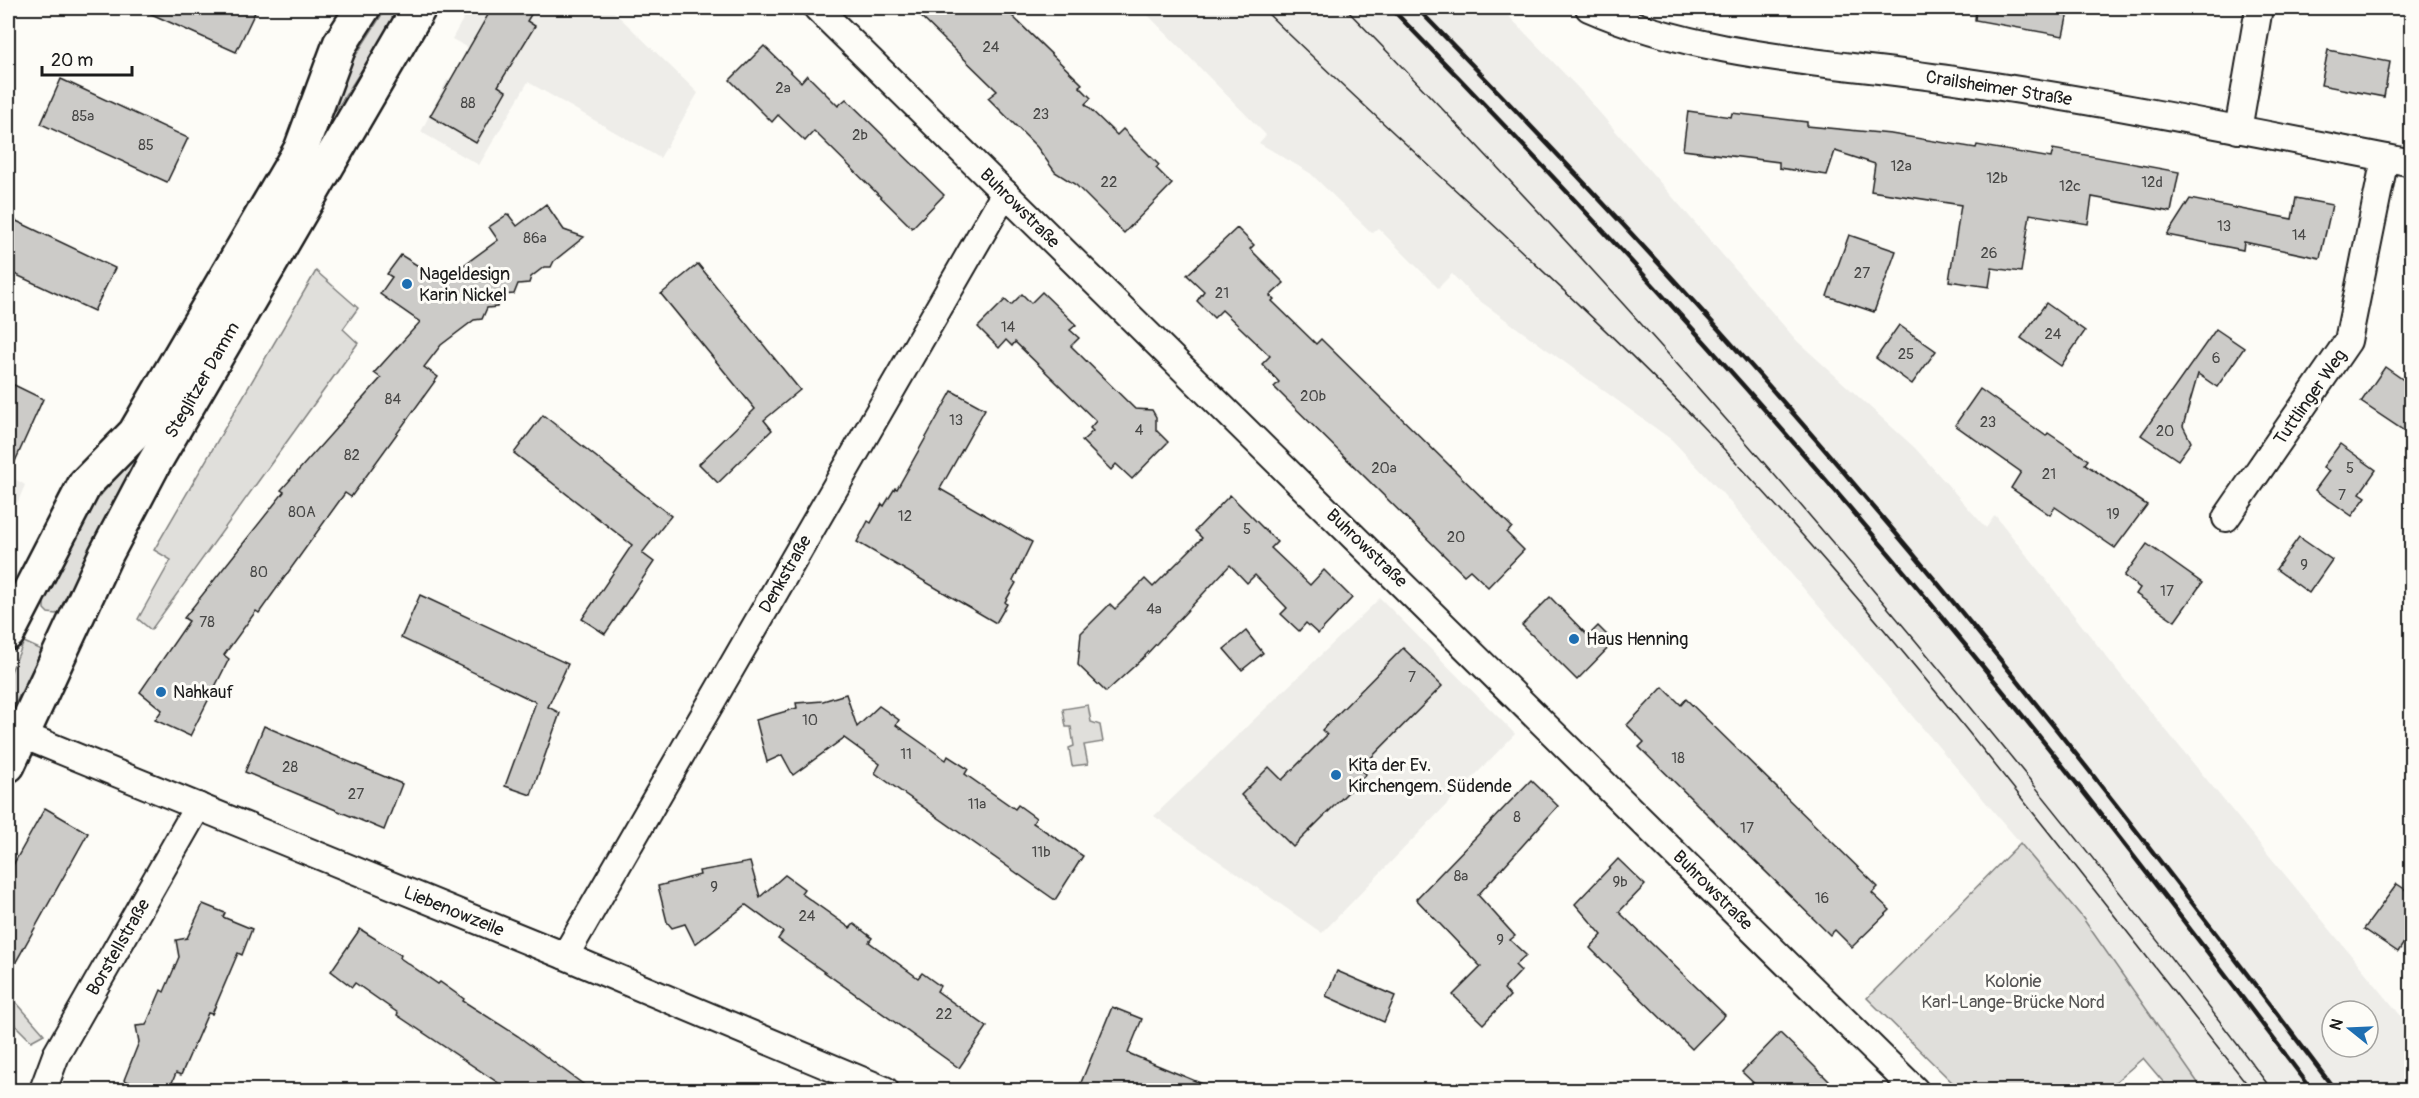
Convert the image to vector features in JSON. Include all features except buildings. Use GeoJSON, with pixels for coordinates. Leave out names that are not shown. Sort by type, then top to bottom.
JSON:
{"type":"FeatureCollection","features":[{"type":"Feature","properties":{"kind":"main road","name":"Steglitzer Damm"},"geometry":{"type":"LineString","coordinates":[[8,633],[85,484],[135,433],[301,149],[340,44],[363,8]]}},
{"type":"Feature","properties":{"kind":"main road","name":"Steglitzer Damm"},"geometry":{"type":"LineString","coordinates":[[8,765],[15,732],[153,465],[419,8]]}},
{"type":"Feature","properties":{"kind":"street","name":"Buhrowstraße"},"geometry":{"type":"LineString","coordinates":[[817,8],[1916,1090]]}},
{"type":"Feature","properties":{"kind":"street","name":"Crailsheimer Straße"},"geometry":{"type":"LineString","coordinates":[[1589,8],[1643,28],[1733,50],[1988,85],[2412,163]]}},
{"type":"Feature","properties":{"kind":"street"},"geometry":{"type":"LineString","coordinates":[[2238,130],[2259,8]]}},
{"type":"Feature","properties":{"kind":"street","name":"Tuttlinger Weg"},"geometry":{"type":"LineString","coordinates":[[2226,518],[2349,341],[2385,158]]}},
{"type":"Feature","properties":{"kind":"street","name":"Denkstraße"},"geometry":{"type":"LineString","coordinates":[[566,956],[1005,192]]}},
{"type":"Feature","properties":{"kind":"street","name":"Liebenowzeile"},"geometry":{"type":"LineString","coordinates":[[15,732],[566,956],[885,1090]]}},
{"type":"Feature","properties":{"kind":"street","name":"Borstellstraße"},"geometry":{"type":"LineString","coordinates":[[43,1090],[56,1055],[198,806]]}},
{"type":"Feature","properties":{"kind":"shaded area"},"geometry":{"type":"Polygon","coordinates":[[[469,8],[610,8],[698,93],[660,158],[528,82],[479,165],[421,132],[447,80],[450,81],[469,48],[452,39],[469,8]]]}},
{"type":"Feature","properties":{"kind":"shaded area"},"geometry":{"type":"Polygon","coordinates":[[[1141,8],[1501,8],[1581,91],[1797,341],[1915,448],[1986,528],[1995,515],[2124,679],[2411,1028],[2411,1090],[2203,1090],[2070,901],[1723,494],[1672,440],[1473,296],[1452,274],[1438,288],[1378,228],[1372,233],[1310,173],[1259,143],[1266,135],[1141,8]]]}},
{"type":"Feature","properties":{"kind":"shaded area"},"geometry":{"type":"Polygon","coordinates":[[[8,475],[25,485],[8,525],[8,475]]]}},
{"type":"Feature","properties":{"kind":"shaded area","name":"Kita der Ev. Kirchengem. Südende"},"geometry":{"type":"Polygon","coordinates":[[[1380,598],[1515,734],[1322,933],[1154,816],[1380,598]]]}},
{"type":"Feature","properties":{"kind":"green space"},"geometry":{"type":"Polygon","coordinates":[[[386,8],[401,8],[326,126],[349,66],[386,8]]]}},
{"type":"Feature","properties":{"kind":"green space"},"geometry":{"type":"Polygon","coordinates":[[[316,271],[358,308],[343,329],[358,343],[151,630],[138,619],[171,560],[154,550],[316,271]]]}},
{"type":"Feature","properties":{"kind":"green space"},"geometry":{"type":"Polygon","coordinates":[[[142,446],[147,449],[61,611],[56,614],[48,613],[44,609],[44,601],[96,501],[142,446]]]}},
{"type":"Feature","properties":{"kind":"green space"},"geometry":{"type":"Polygon","coordinates":[[[24,642],[42,650],[15,704],[9,707],[8,678],[24,642]]]}},
{"type":"Feature","properties":{"kind":"green space"},"geometry":{"type":"Polygon","coordinates":[[[1088,705],[1091,722],[1100,725],[1103,742],[1084,745],[1088,764],[1072,766],[1069,748],[1074,746],[1071,727],[1066,727],[1063,709],[1088,705]]]}},
{"type":"Feature","properties":{"kind":"green space","name":"Kolonie Karl-Lange-Brücke Nord"},"geometry":{"type":"Polygon","coordinates":[[[2020,843],[2082,917],[2203,1090],[2170,1090],[2143,1058],[2106,1090],[1960,1090],[1867,998],[2020,843]]]}},
{"type":"Feature","properties":{"kind":"green space"},"geometry":{"type":"Polygon","coordinates":[[[8,993],[44,1034],[31,1041],[8,1018],[8,993]]]}},
{"type":"Feature","properties":{"kind":"tram line"},"geometry":{"type":"LineString","coordinates":[[1262,8],[1648,371],[1774,504],[1846,584],[1984,751],[2252,1090]]}},
{"type":"Feature","properties":{"kind":"tram line"},"geometry":{"type":"LineString","coordinates":[[1345,8],[1590,267],[1826,534],[2053,809],[2272,1090]]}},
{"type":"Feature","properties":{"kind":"railway"},"geometry":{"type":"LineString","coordinates":[[1391,8],[1604,231],[1876,538],[2084,792],[2312,1090]]}},
{"type":"Feature","properties":{"kind":"railway"},"geometry":{"type":"LineString","coordinates":[[1417,8],[1645,248],[1865,497],[1986,642],[2104,790],[2335,1090]]}},
{"type":"Feature","properties":{"kind":"place","name":"Nageldesign Karin Nickel"},"geometry":{"type":"Point","coordinates":[407,284]}},
{"type":"Feature","properties":{"kind":"place","name":"Haus Henning"},"geometry":{"type":"Point","coordinates":[1574,639]}},
{"type":"Feature","properties":{"kind":"place","name":"Nahkauf"},"geometry":{"type":"Point","coordinates":[161,692]}},
{"type":"Feature","properties":{"kind":"place","name":"Kita der Ev. Kirchengem. Südende"},"geometry":{"type":"Point","coordinates":[1336,775]}}]}
